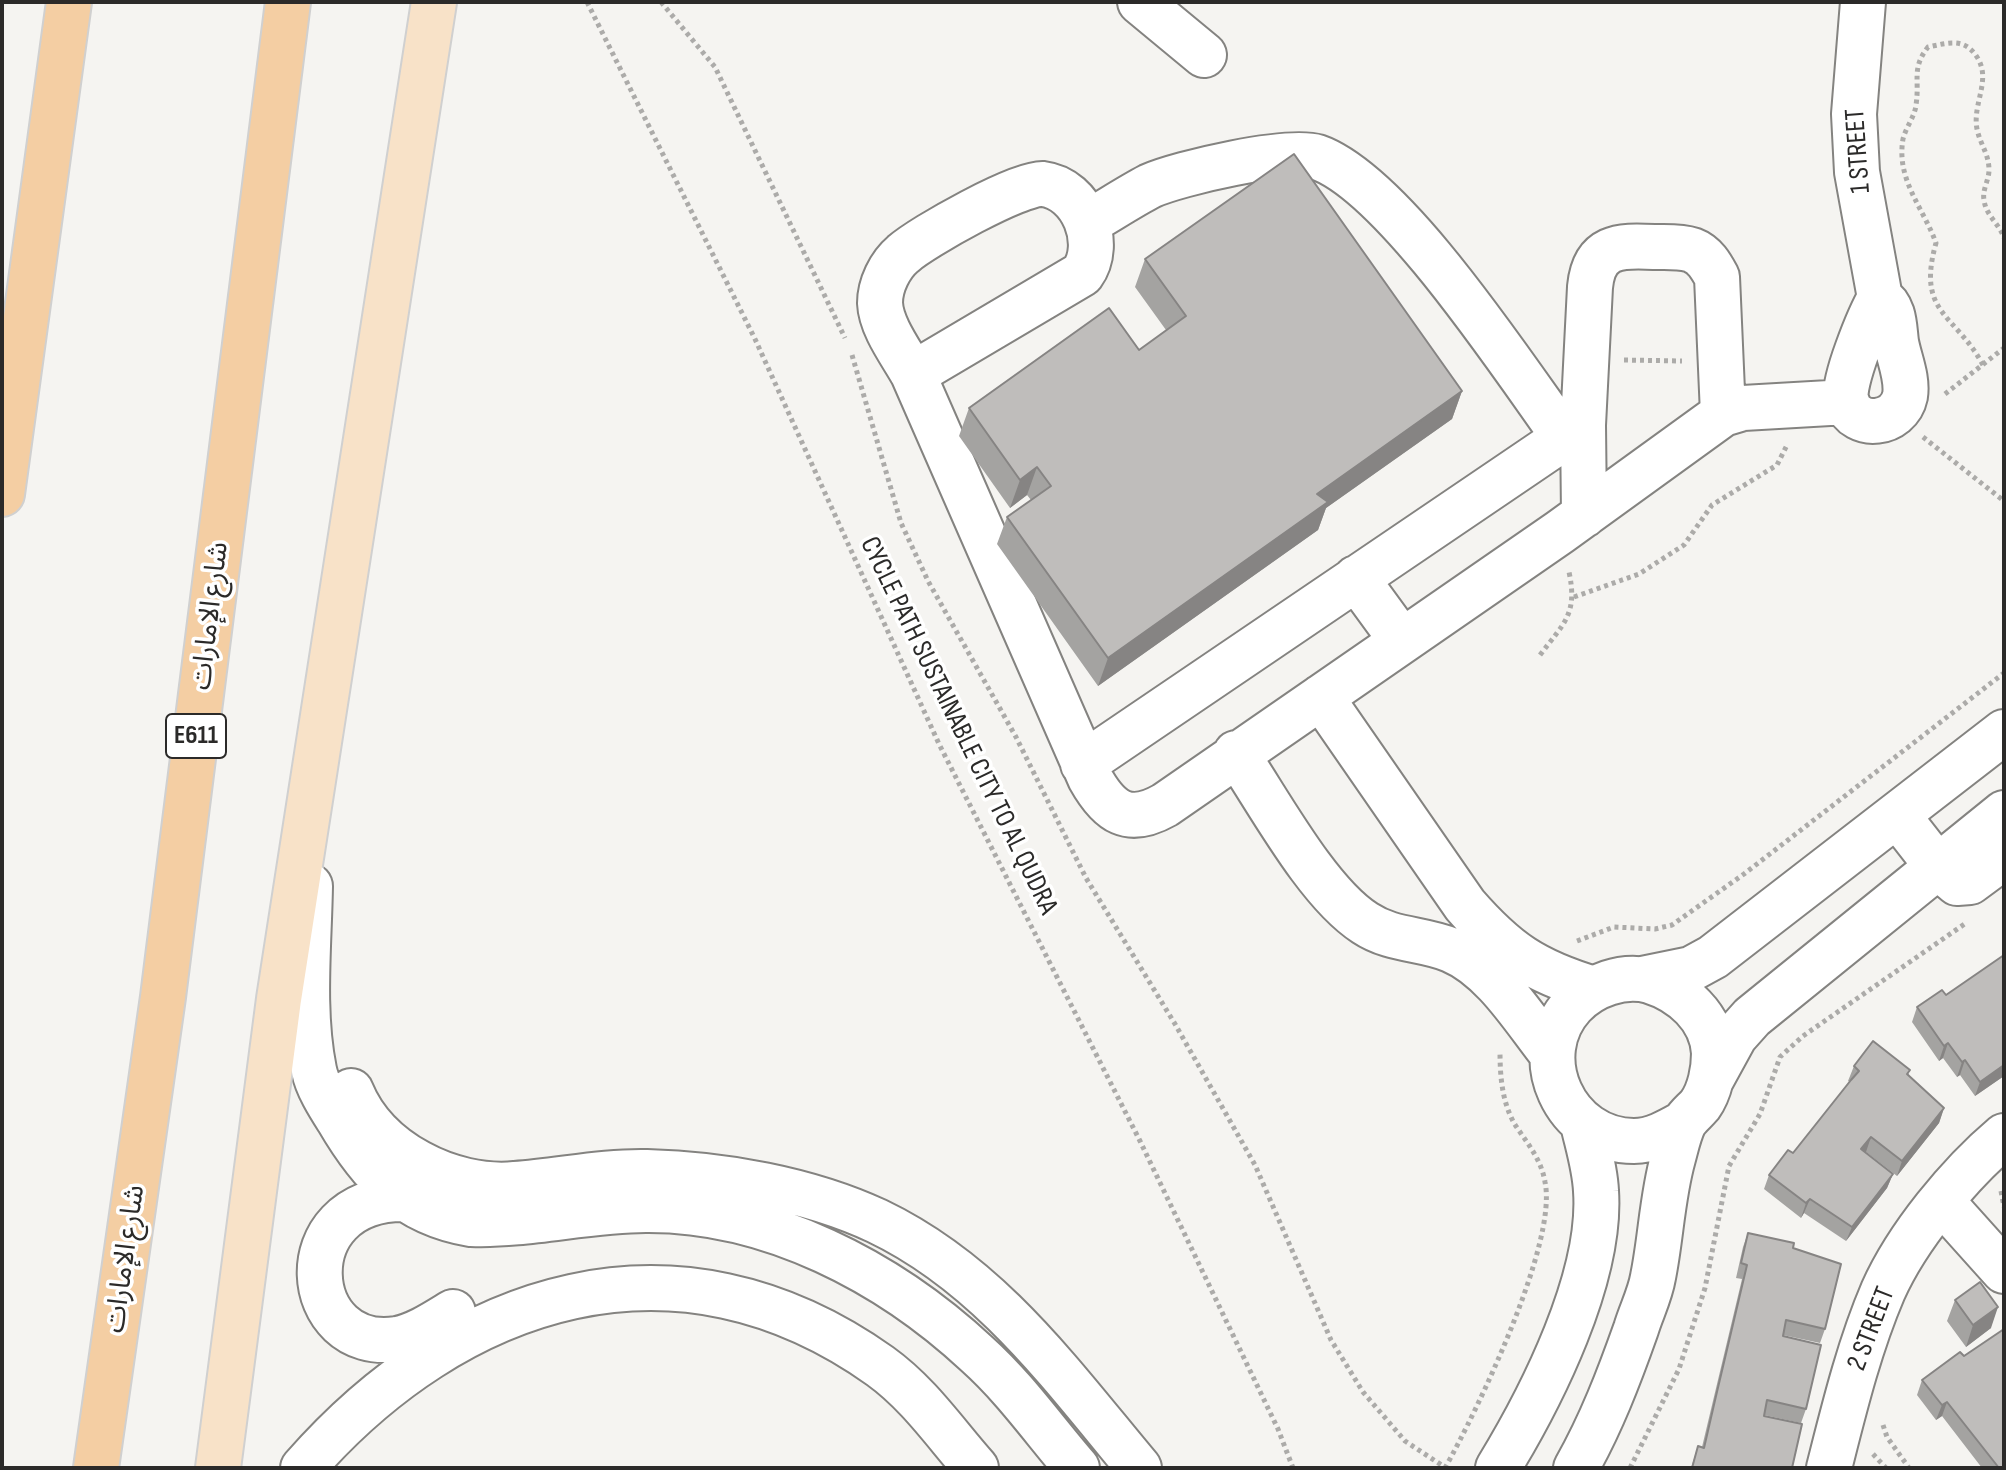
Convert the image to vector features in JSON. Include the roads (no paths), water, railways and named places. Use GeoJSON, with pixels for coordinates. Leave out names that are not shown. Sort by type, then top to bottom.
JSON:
{"type":"FeatureCollection","features":[{"type":"Feature","properties":{"kind":"highway"},"geometry":{"type":"LineString","coordinates":[[2,494],[69,2]]}},
{"type":"Feature","properties":{"kind":"highway","name":"شارع الإمارات"},"geometry":{"type":"LineString","coordinates":[[96,1468],[163,997],[288,2]]}},
{"type":"Feature","properties":{"kind":"main road"},"geometry":{"type":"LineString","coordinates":[[218,1468],[277,1014],[434,2]]}},
{"type":"Feature","properties":{"kind":"street"},"geometry":{"type":"LineString","coordinates":[[1140,2],[1204,55]]}},
{"type":"Feature","properties":{"kind":"street","name":"1 STREET"},"geometry":{"type":"LineString","coordinates":[[1847,402],[1856,415],[1870,422],[1885,420],[1898,411],[1905,397],[1905,379],[1891,310],[1880,298],[1857,172],[1854,114],[1863,2]]}},
{"type":"Feature","properties":{"kind":"street"},"geometry":{"type":"LineString","coordinates":[[1087,223],[1152,185],[1281,155],[1315,156],[1346,172],[1377,197],[1574,431]]}},
{"type":"Feature","properties":{"kind":"street"},"geometry":{"type":"LineString","coordinates":[[913,374],[1082,274],[1091,261],[1093,246],[1087,223],[1071,197],[1045,184],[1019,187],[904,253],[891,268],[880,304],[886,324],[913,374],[1083,764],[1111,808],[1129,815],[1148,814],[1572,524],[1723,414],[1743,408],[1847,402],[1846,386],[1880,298]]}},
{"type":"Feature","properties":{"kind":"street"},"geometry":{"type":"LineString","coordinates":[[1572,524],[1574,431],[1587,360],[1592,271],[1601,256],[1615,248],[1632,246],[1692,250],[1708,261],[1717,277],[1723,414]]}},
{"type":"Feature","properties":{"kind":"street"},"geometry":{"type":"LineString","coordinates":[[1083,764],[1574,431]]}},
{"type":"Feature","properties":{"kind":"street"},"geometry":{"type":"LineString","coordinates":[[1356,578],[1402,641]]}},
{"type":"Feature","properties":{"kind":"street"},"geometry":{"type":"LineString","coordinates":[[1321,697],[1465,905],[1512,954],[1552,1054]]}},
{"type":"Feature","properties":{"kind":"street"},"geometry":{"type":"LineString","coordinates":[[2004,732],[1713,957],[1691,969],[1642,979],[1617,980],[1594,989],[1573,1005],[1558,1028],[1552,1054],[1554,1081],[1565,1105],[1583,1124],[1607,1137],[1634,1141],[1660,1136],[1684,1123],[1702,1103],[1735,1036],[1752,1017],[2004,813]]}},
{"type":"Feature","properties":{"kind":"street"},"geometry":{"type":"LineString","coordinates":[[1236,753],[1339,901],[1364,922],[1393,938],[1462,955],[1525,986],[1594,989]]}},
{"type":"Feature","properties":{"kind":"street"},"geometry":{"type":"LineString","coordinates":[[312,791],[308,1022],[314,1073],[365,1165],[403,1199],[448,1220],[471,1224],[620,1211],[683,1211],[744,1222],[811,1245],[894,1289],[938,1320],[1016,1394],[1077,1468]]}},
{"type":"Feature","properties":{"kind":"street"},"geometry":{"type":"LineString","coordinates":[[1898,816],[1937,866],[1957,883],[1970,882],[2004,857]]}},
{"type":"Feature","properties":{"kind":"street"},"geometry":{"type":"LineString","coordinates":[[309,958],[336,1054],[353,1096],[385,1139],[403,1153],[447,1175],[482,1183],[515,1184],[588,1173],[645,1172],[733,1180],[875,1220],[955,1267],[995,1300],[1139,1468]]}},
{"type":"Feature","properties":{"kind":"street"},"geometry":{"type":"LineString","coordinates":[[1642,979],[1668,987],[1690,1002],[1706,1025],[1714,1051],[1712,1078]]}},
{"type":"Feature","properties":{"kind":"street"},"geometry":{"type":"LineString","coordinates":[[1576,1468],[1610,1400],[1653,1279],[1665,1194],[1684,1123]]}},
{"type":"Feature","properties":{"kind":"street"},"geometry":{"type":"LineString","coordinates":[[1498,1468],[1546,1381],[1570,1323],[1587,1263],[1596,1191],[1583,1124]]}},
{"type":"Feature","properties":{"kind":"street","name":"2 STREET"},"geometry":{"type":"LineString","coordinates":[[1829,1468],[1852,1381],[1884,1291],[1907,1248],[1982,1154],[2004,1136]]}},
{"type":"Feature","properties":{"kind":"street"},"geometry":{"type":"LineString","coordinates":[[403,1199],[378,1201],[355,1209],[326,1237],[320,1251],[319,1280],[333,1315],[347,1328],[362,1336],[393,1339],[408,1336],[459,1309],[496,1297],[546,1302]]}},
{"type":"Feature","properties":{"kind":"street"},"geometry":{"type":"LineString","coordinates":[[1943,1203],[2004,1271]]}},
{"type":"Feature","properties":{"kind":"street"},"geometry":{"type":"LineString","coordinates":[[303,1468],[365,1403],[401,1374],[481,1327],[546,1302],[618,1289],[667,1289],[740,1302],[809,1325],[883,1368],[945,1429],[976,1468]]}}]}
